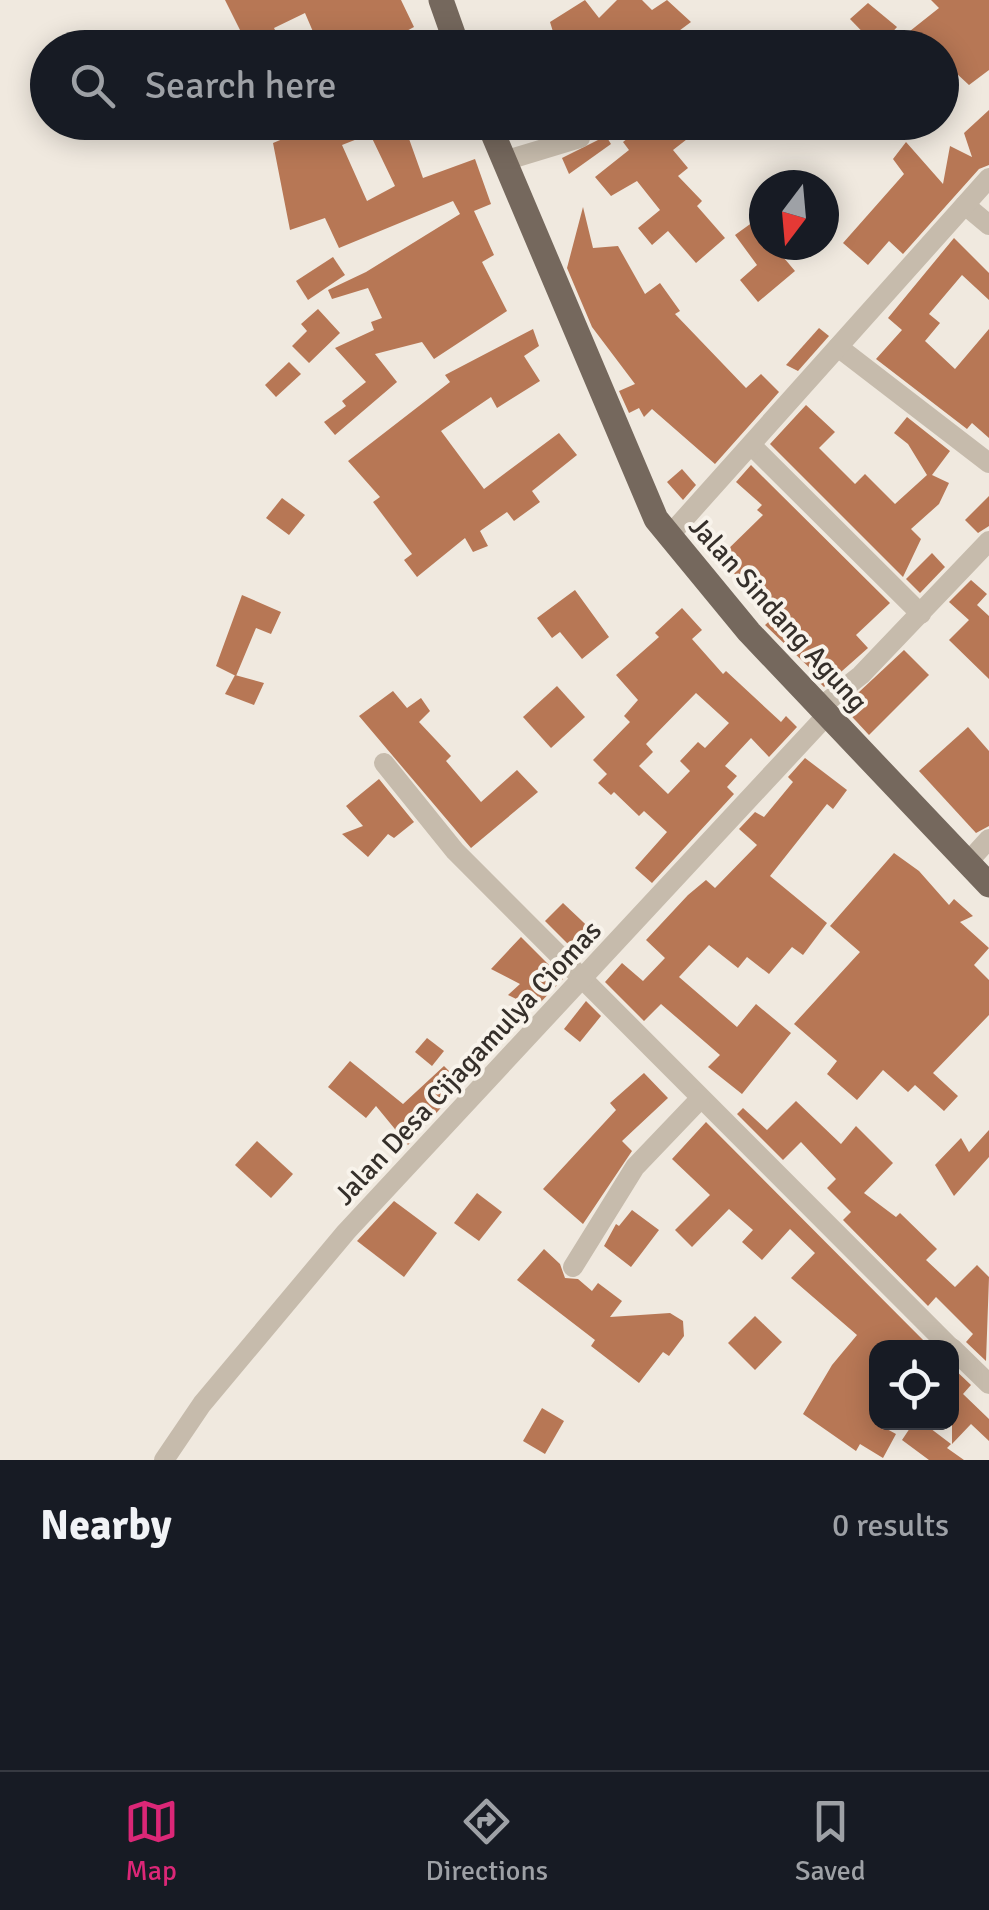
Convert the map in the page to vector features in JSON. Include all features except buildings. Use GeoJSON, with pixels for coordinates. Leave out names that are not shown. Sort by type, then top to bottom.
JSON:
{"type":"FeatureCollection","features":[{"type":"Feature","properties":{"kind":"main road"},"geometry":{"type":"LineString","coordinates":[[440,0],[451,30]]}},
{"type":"Feature","properties":{"kind":"main road","name":"Jalan Sindang Agung"},"geometry":{"type":"LineString","coordinates":[[495,140],[642,491],[668,537],[822,712],[989,885]]}},
{"type":"Feature","properties":{"kind":"street"},"geometry":{"type":"LineString","coordinates":[[504,161],[573,140]]}},
{"type":"Feature","properties":{"kind":"street"},"geometry":{"type":"LineString","coordinates":[[668,537],[989,178]]}},
{"type":"Feature","properties":{"kind":"street"},"geometry":{"type":"LineString","coordinates":[[965,205],[989,225]]}},
{"type":"Feature","properties":{"kind":"street"},"geometry":{"type":"LineString","coordinates":[[838,347],[989,463]]}},
{"type":"Feature","properties":{"kind":"street"},"geometry":{"type":"LineString","coordinates":[[750,445],[921,614]]}},
{"type":"Feature","properties":{"kind":"street","name":"Jalan Desa Cijagamulya Ciomas"},"geometry":{"type":"LineString","coordinates":[[164,1460],[242,1354],[346,1232],[583,982],[822,712],[989,540]]}},
{"type":"Feature","properties":{"kind":"street"},"geometry":{"type":"LineString","coordinates":[[384,762],[455,851],[943,1340]]}},
{"type":"Feature","properties":{"kind":"street"},"geometry":{"type":"LineString","coordinates":[[968,862],[989,839]]}},
{"type":"Feature","properties":{"kind":"street"},"geometry":{"type":"LineString","coordinates":[[574,1267],[635,1168],[700,1099]]}},
{"type":"Feature","properties":{"kind":"street"},"geometry":{"type":"LineString","coordinates":[[959,1356],[989,1384]]}}]}
